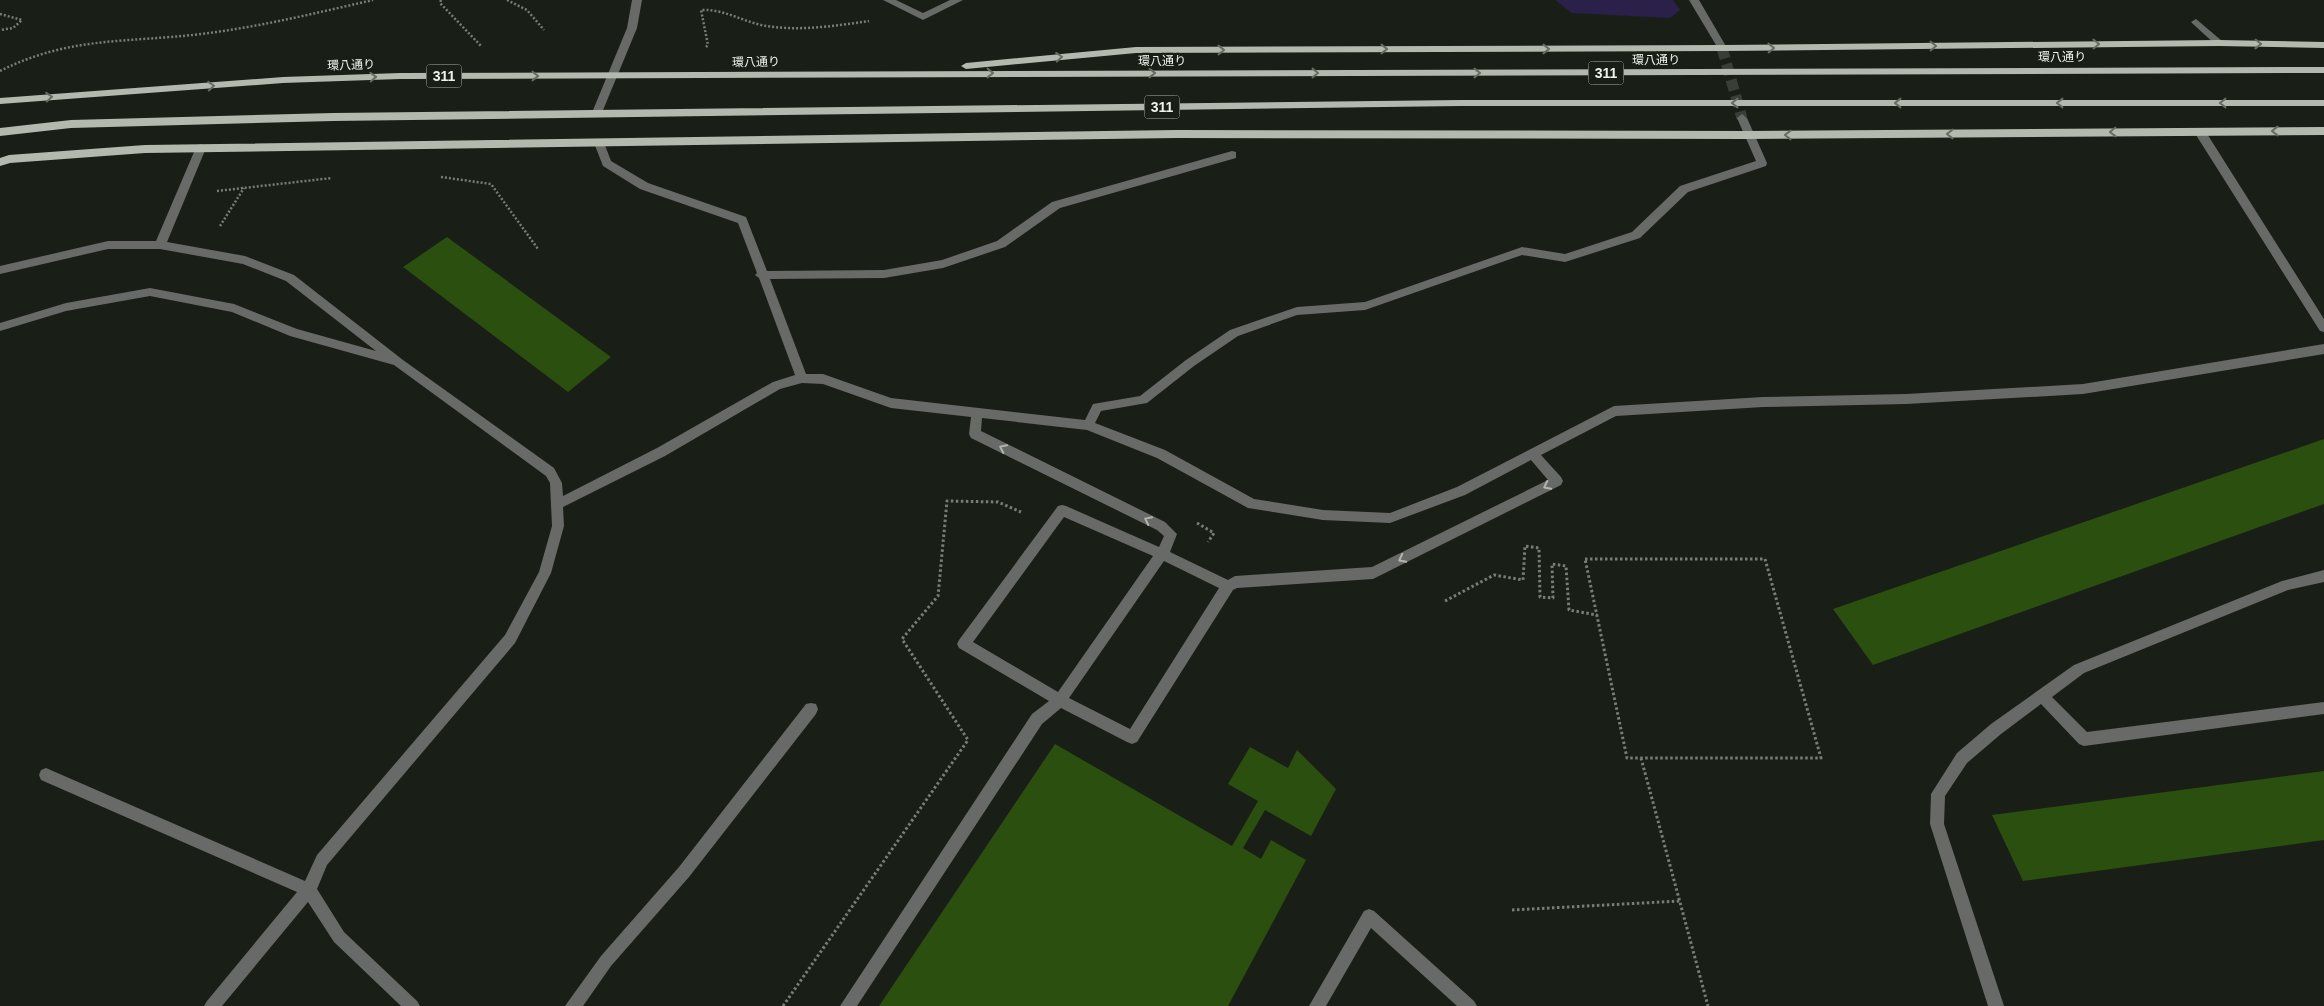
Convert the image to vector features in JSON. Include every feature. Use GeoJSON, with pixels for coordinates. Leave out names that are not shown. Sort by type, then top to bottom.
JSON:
{"type":"FeatureCollection","features":[{"type":"Feature","properties":{"kind":"main road"},"geometry":{"type":"LineString","coordinates":[[888,73],[1136,50],[1722,48],[2219,43],[2324,45]]}},
{"type":"Feature","properties":{"kind":"main road","name":"環八通り"},"geometry":{"type":"LineString","coordinates":[[0,100],[283,80],[400,76],[2324,70]]}},
{"type":"Feature","properties":{"kind":"main road","name":"311"},"geometry":{"type":"LineString","coordinates":[[0,132],[71,124],[244,118],[1461,103],[2324,103]]}},
{"type":"Feature","properties":{"kind":"main road"},"geometry":{"type":"LineString","coordinates":[[0,162],[9,159],[144,148],[600,144],[1177,134],[1748,135],[2324,131]]}},
{"type":"Feature","properties":{"kind":"street"},"geometry":{"type":"LineString","coordinates":[[596,115],[632,28],[637,0]]}},
{"type":"Feature","properties":{"kind":"street"},"geometry":{"type":"LineString","coordinates":[[888,0],[923,18],[958,0]]}},
{"type":"Feature","properties":{"kind":"street"},"geometry":{"type":"LineString","coordinates":[[1696,1],[1722,48]]}},
{"type":"Feature","properties":{"kind":"street"},"geometry":{"type":"LineString","coordinates":[[2196,22],[2219,43]]}},
{"type":"Feature","properties":{"kind":"street"},"geometry":{"type":"LineString","coordinates":[[1088,425],[1097,407],[1143,400],[1190,363],[1234,333],[1297,311],[1365,306],[1522,251],[1565,258],[1636,235],[1684,189],[1762,164],[1742,118]]}},
{"type":"Feature","properties":{"kind":"street"},"geometry":{"type":"LineString","coordinates":[[2200,132],[2324,328]]}},
{"type":"Feature","properties":{"kind":"street"},"geometry":{"type":"LineString","coordinates":[[600,144],[607,163],[644,186],[742,220],[761,275],[802,378]]}},
{"type":"Feature","properties":{"kind":"street"},"geometry":{"type":"LineString","coordinates":[[160,246],[201,148]]}},
{"type":"Feature","properties":{"kind":"street"},"geometry":{"type":"LineString","coordinates":[[761,275],[884,274],[943,264],[1001,244],[1056,205],[1232,155]]}},
{"type":"Feature","properties":{"kind":"street"},"geometry":{"type":"LineString","coordinates":[[0,270],[108,245],[160,246],[245,260],[290,278],[331,308],[399,363],[550,472],[556,483],[558,526],[545,573],[510,639],[322,860],[309,890],[212,1006]]}},
{"type":"Feature","properties":{"kind":"street"},"geometry":{"type":"LineString","coordinates":[[0,327],[66,306],[150,292],[234,308],[294,333],[399,363]]}},
{"type":"Feature","properties":{"kind":"street"},"geometry":{"type":"LineString","coordinates":[[556,505],[661,452],[777,384],[802,378],[823,379],[891,403],[1088,425],[1161,454],[1252,504],[1323,515],[1390,518],[1460,491],[1614,411],[1763,402],[1906,399],[2083,389],[2324,349]]}},
{"type":"Feature","properties":{"kind":"street"},"geometry":{"type":"LineString","coordinates":[[848,1006],[1037,719],[1060,700],[1162,554],[1171,534],[1161,526],[975,434],[977,412]]}},
{"type":"Feature","properties":{"kind":"street"},"geometry":{"type":"LineString","coordinates":[[1228,586],[1162,554],[1062,510],[964,644],[1060,700],[1132,737],[1228,586],[1235,582],[1373,574],[1557,481],[1532,453]]}},
{"type":"Feature","properties":{"kind":"street"},"geometry":{"type":"LineString","coordinates":[[1996,1006],[1937,824],[1938,794],[1962,758],[1996,729],[2079,669],[2287,585],[2324,576]]}},
{"type":"Feature","properties":{"kind":"street"},"geometry":{"type":"LineString","coordinates":[[2042,696],[2084,739],[2324,708]]}},
{"type":"Feature","properties":{"kind":"street"},"geometry":{"type":"LineString","coordinates":[[572,1006],[606,961],[684,872],[811,709]]}},
{"type":"Feature","properties":{"kind":"street"},"geometry":{"type":"LineString","coordinates":[[46,774],[309,890],[340,937],[412,1006]]}},
{"type":"Feature","properties":{"kind":"street"},"geometry":{"type":"LineString","coordinates":[[1317,1006],[1370,916],[1469,1006]]}},
{"type":"Feature","properties":{"kind":"path"},"geometry":{"type":"LineString","coordinates":[[0,71],[31,55],[65,45],[81,42],[155,39],[240,29],[373,0]]}},
{"type":"Feature","properties":{"kind":"path"},"geometry":{"type":"LineString","coordinates":[[441,0],[440,3],[483,48]]}},
{"type":"Feature","properties":{"kind":"path"},"geometry":{"type":"LineString","coordinates":[[508,0],[527,10],[544,30]]}},
{"type":"Feature","properties":{"kind":"path"},"geometry":{"type":"LineString","coordinates":[[708,45],[702,10],[728,12],[767,26],[849,24],[900,16],[908,10]]}},
{"type":"Feature","properties":{"kind":"path"},"geometry":{"type":"LineString","coordinates":[[0,14],[22,20],[13,28],[0,30]]}},
{"type":"Feature","properties":{"kind":"path"},"geometry":{"type":"LineString","coordinates":[[431,176],[491,184],[538,249]]}},
{"type":"Feature","properties":{"kind":"path"},"geometry":{"type":"LineString","coordinates":[[181,194],[337,178]]}},
{"type":"Feature","properties":{"kind":"path"},"geometry":{"type":"LineString","coordinates":[[219,227],[244,188]]}},
{"type":"Feature","properties":{"kind":"path"},"geometry":{"type":"LineString","coordinates":[[783,1006],[968,740],[902,639],[938,596],[947,500],[998,502],[1024,513]]}},
{"type":"Feature","properties":{"kind":"path"},"geometry":{"type":"LineString","coordinates":[[1189,518],[1214,533],[1206,545]]}},
{"type":"Feature","properties":{"kind":"path"},"geometry":{"type":"LineString","coordinates":[[1445,601],[1494,575],[1523,580],[1525,546],[1540,548],[1540,597],[1552,598],[1552,564],[1566,566],[1569,610],[1596,615]]}},
{"type":"Feature","properties":{"kind":"path"},"geometry":{"type":"LineString","coordinates":[[1585,559],[1764,559],[1821,758],[1641,758],[1627,758],[1585,559]]}},
{"type":"Feature","properties":{"kind":"path"},"geometry":{"type":"LineString","coordinates":[[1641,758],[1708,1006]]}},
{"type":"Feature","properties":{"kind":"path"},"geometry":{"type":"LineString","coordinates":[[1512,910],[1680,901]]}},
{"type":"Feature","properties":{"kind":"shaded area"},"geometry":{"type":"Polygon","coordinates":[[[1555,0],[1673,0],[1680,10],[1670,18],[1572,13],[1555,0]]]}},
{"type":"Feature","properties":{"kind":"building"},"geometry":{"type":"Polygon","coordinates":[[[447,237],[611,357],[568,392],[403,267],[447,237]]]}},
{"type":"Feature","properties":{"kind":"building"},"geometry":{"type":"Polygon","coordinates":[[[2324,439],[2324,504],[1873,665],[1833,609],[2324,439]]]}},
{"type":"Feature","properties":{"kind":"building"},"geometry":{"type":"Polygon","coordinates":[[[1055,744],[1232,846],[1258,801],[1228,784],[1250,747],[1288,768],[1297,750],[1336,789],[1311,836],[1265,810],[1243,848],[1261,859],[1271,840],[1306,860],[1228,1006],[879,1006],[1055,744]]]}},
{"type":"Feature","properties":{"kind":"building"},"geometry":{"type":"Polygon","coordinates":[[[2324,771],[2324,840],[2023,881],[1992,815],[2324,771]]]}},
{"type":"Feature","properties":{"kind":"tunnel"},"geometry":{"type":"LineString","coordinates":[[1722,48],[1742,118]]}}]}
